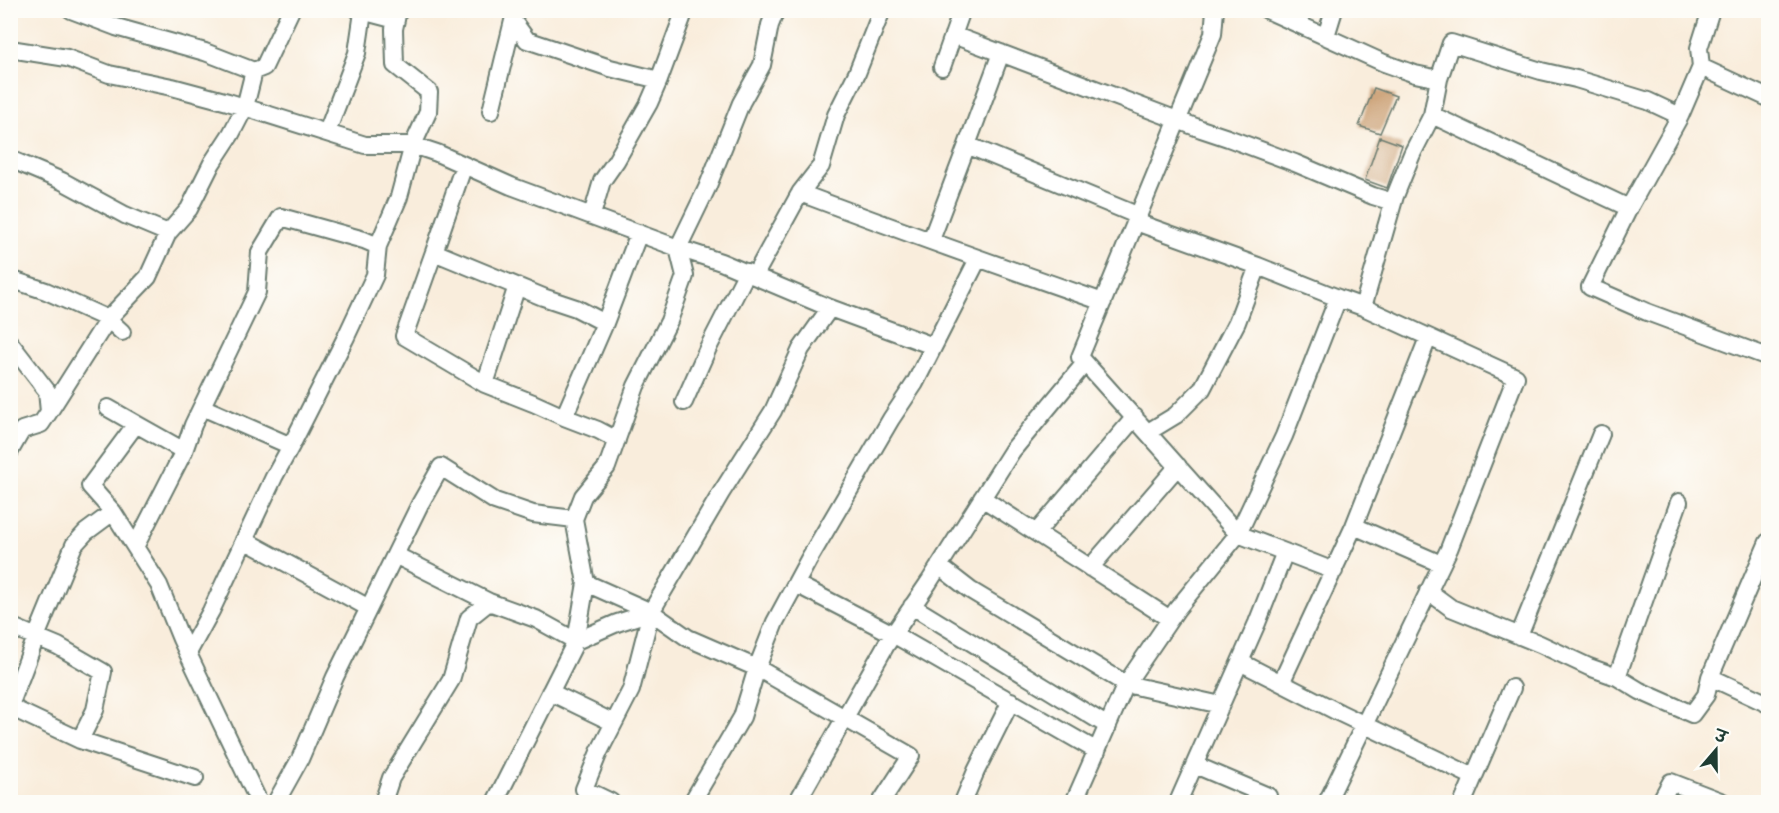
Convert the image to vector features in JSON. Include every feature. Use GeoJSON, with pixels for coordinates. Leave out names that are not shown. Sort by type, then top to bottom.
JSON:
{"type":"FeatureCollection","features":[{"type":"Feature","properties":{"kind":"street"},"geometry":{"type":"LineString","coordinates":[[71,10],[116,27],[205,52],[254,71],[264,67],[291,10]]}},
{"type":"Feature","properties":{"kind":"street"},"geometry":{"type":"LineString","coordinates":[[592,215],[602,182],[649,103],[685,10]]}},
{"type":"Feature","properties":{"kind":"street"},"geometry":{"type":"LineString","coordinates":[[495,802],[576,640],[586,583],[574,519],[583,496],[607,467],[636,386],[669,321],[685,276],[678,248],[707,188],[741,103],[762,65],[770,24],[776,10]]}},
{"type":"Feature","properties":{"kind":"street"},"geometry":{"type":"LineString","coordinates":[[684,402],[708,348],[800,193],[821,166],[836,115],[857,73],[882,10]]}},
{"type":"Feature","properties":{"kind":"street"},"geometry":{"type":"LineString","coordinates":[[942,67],[962,10]]}},
{"type":"Feature","properties":{"kind":"street"},"geometry":{"type":"LineString","coordinates":[[1215,10],[1213,34],[1080,357],[1238,534],[1334,571]]}},
{"type":"Feature","properties":{"kind":"street"},"geometry":{"type":"LineString","coordinates":[[1267,10],[1384,63],[1415,74],[1439,79]]}},
{"type":"Feature","properties":{"kind":"street"},"geometry":{"type":"LineString","coordinates":[[1326,36],[1334,10]]}},
{"type":"Feature","properties":{"kind":"street"},"geometry":{"type":"LineString","coordinates":[[1711,10],[1699,48],[1701,67],[1680,116],[1629,208],[1590,286],[1647,312],[1768,357]]}},
{"type":"Feature","properties":{"kind":"street"},"geometry":{"type":"LineString","coordinates":[[188,653],[211,611],[274,477],[375,275],[378,246],[399,197],[413,145],[428,112],[429,93],[394,65],[394,28],[397,15],[360,11],[357,53],[327,132]]}},
{"type":"Feature","properties":{"kind":"street"},"geometry":{"type":"LineString","coordinates":[[514,16],[527,40],[610,68],[659,80]]}},
{"type":"Feature","properties":{"kind":"street"},"geometry":{"type":"LineString","coordinates":[[491,111],[514,16]]}},
{"type":"Feature","properties":{"kind":"street"},"geometry":{"type":"LineString","coordinates":[[953,34],[1393,202]]}},
{"type":"Feature","properties":{"kind":"street"},"geometry":{"type":"LineString","coordinates":[[1363,307],[1393,202],[1412,154],[1432,115],[1439,79],[1451,43],[1647,100],[1680,116]]}},
{"type":"Feature","properties":{"kind":"street"},"geometry":{"type":"LineString","coordinates":[[10,49],[67,58],[109,74],[172,87],[245,107],[365,145],[413,145],[437,153],[511,186],[722,262],[830,308],[933,346]]}},
{"type":"Feature","properties":{"kind":"street"},"geometry":{"type":"LineString","coordinates":[[931,240],[1001,53]]}},
{"type":"Feature","properties":{"kind":"street"},"geometry":{"type":"LineString","coordinates":[[1701,67],[1768,98]]}},
{"type":"Feature","properties":{"kind":"street"},"geometry":{"type":"LineString","coordinates":[[10,451],[22,430],[41,424],[108,319],[148,277],[168,233],[189,210],[212,163],[231,135],[245,107],[254,71]]}},
{"type":"Feature","properties":{"kind":"street"},"geometry":{"type":"LineString","coordinates":[[1432,115],[1629,208]]}},
{"type":"Feature","properties":{"kind":"street"},"geometry":{"type":"LineString","coordinates":[[967,145],[1137,219],[1363,307],[1516,376],[1449,549],[1327,802]]}},
{"type":"Feature","properties":{"kind":"street"},"geometry":{"type":"LineString","coordinates":[[10,159],[62,181],[125,215],[168,233]]}},
{"type":"Feature","properties":{"kind":"street"},"geometry":{"type":"LineString","coordinates":[[464,165],[404,336],[485,384],[617,440]]}},
{"type":"Feature","properties":{"kind":"street"},"geometry":{"type":"LineString","coordinates":[[800,193],[978,259],[1103,302]]}},
{"type":"Feature","properties":{"kind":"street"},"geometry":{"type":"LineString","coordinates":[[135,547],[184,451],[193,425],[257,292],[260,252],[281,217],[378,246]]}},
{"type":"Feature","properties":{"kind":"street"},"geometry":{"type":"LineString","coordinates":[[564,417],[605,323],[639,233]]}},
{"type":"Feature","properties":{"kind":"street"},"geometry":{"type":"LineString","coordinates":[[434,252],[576,308],[605,323]]}},
{"type":"Feature","properties":{"kind":"street"},"geometry":{"type":"LineString","coordinates":[[692,802],[742,717],[775,622],[891,419],[915,383],[978,259]]}},
{"type":"Feature","properties":{"kind":"street"},"geometry":{"type":"LineString","coordinates":[[1148,432],[1176,415],[1202,389],[1237,322],[1258,266]]}},
{"type":"Feature","properties":{"kind":"street"},"geometry":{"type":"LineString","coordinates":[[10,279],[46,291],[108,319],[122,332]]}},
{"type":"Feature","properties":{"kind":"street"},"geometry":{"type":"LineString","coordinates":[[485,384],[517,285]]}},
{"type":"Feature","properties":{"kind":"street"},"geometry":{"type":"LineString","coordinates":[[1074,802],[1126,684],[1170,620],[1238,534],[1284,436],[1338,298]]}},
{"type":"Feature","properties":{"kind":"street"},"geometry":{"type":"LineString","coordinates":[[611,802],[584,789],[599,752],[631,690],[651,612],[721,493],[773,411],[801,349],[830,308]]}},
{"type":"Feature","properties":{"kind":"street"},"geometry":{"type":"LineString","coordinates":[[1281,683],[1354,526],[1428,338]]}},
{"type":"Feature","properties":{"kind":"street"},"geometry":{"type":"LineString","coordinates":[[10,343],[47,391],[49,412]]}},
{"type":"Feature","properties":{"kind":"street"},"geometry":{"type":"LineString","coordinates":[[797,802],[893,634],[1012,451],[1085,363]]}},
{"type":"Feature","properties":{"kind":"street"},"geometry":{"type":"LineString","coordinates":[[202,407],[291,446]]}},
{"type":"Feature","properties":{"kind":"street"},"geometry":{"type":"LineString","coordinates":[[108,408],[184,451]]}},
{"type":"Feature","properties":{"kind":"street"},"geometry":{"type":"LineString","coordinates":[[1036,533],[1134,417]]}},
{"type":"Feature","properties":{"kind":"street"},"geometry":{"type":"LineString","coordinates":[[136,424],[90,486],[113,512],[159,585],[188,653],[260,802]]}},
{"type":"Feature","properties":{"kind":"street"},"geometry":{"type":"LineString","coordinates":[[1519,636],[1601,434]]}},
{"type":"Feature","properties":{"kind":"street"},"geometry":{"type":"LineString","coordinates":[[1090,568],[1178,466]]}},
{"type":"Feature","properties":{"kind":"street"},"geometry":{"type":"LineString","coordinates":[[276,802],[300,759],[335,677],[420,504],[441,467],[495,501],[533,514],[574,519]]}},
{"type":"Feature","properties":{"kind":"street"},"geometry":{"type":"LineString","coordinates":[[982,498],[1170,620]]}},
{"type":"Feature","properties":{"kind":"street"},"geometry":{"type":"LineString","coordinates":[[1617,677],[1679,502]]}},
{"type":"Feature","properties":{"kind":"street"},"geometry":{"type":"LineString","coordinates":[[113,512],[74,544],[10,707],[80,740],[195,778]]}},
{"type":"Feature","properties":{"kind":"street"},"geometry":{"type":"LineString","coordinates":[[1354,526],[1441,564]]}},
{"type":"Feature","properties":{"kind":"street"},"geometry":{"type":"LineString","coordinates":[[244,540],[369,608]]}},
{"type":"Feature","properties":{"kind":"street"},"geometry":{"type":"LineString","coordinates":[[1428,591],[1451,608],[1617,677],[1640,691],[1692,714],[1706,695],[1710,677],[1768,542]]}},
{"type":"Feature","properties":{"kind":"street"},"geometry":{"type":"LineString","coordinates":[[1178,802],[1240,662],[1285,552]]}},
{"type":"Feature","properties":{"kind":"street"},"geometry":{"type":"LineString","coordinates":[[395,555],[489,602],[536,619],[576,640]]}},
{"type":"Feature","properties":{"kind":"street"},"geometry":{"type":"LineString","coordinates":[[939,566],[970,590],[1126,684],[1221,705]]}},
{"type":"Feature","properties":{"kind":"street"},"geometry":{"type":"LineString","coordinates":[[586,583],[651,612],[688,638],[757,669],[911,756],[880,802]]}},
{"type":"Feature","properties":{"kind":"street"},"geometry":{"type":"LineString","coordinates":[[796,584],[893,634],[1097,751]]}},
{"type":"Feature","properties":{"kind":"street"},"geometry":{"type":"LineString","coordinates":[[383,802],[391,778],[452,680],[469,618],[489,602]]}},
{"type":"Feature","properties":{"kind":"street"},"geometry":{"type":"LineString","coordinates":[[912,606],[1108,726]]}},
{"type":"Feature","properties":{"kind":"street"},"geometry":{"type":"LineString","coordinates":[[576,640],[651,612]]}},
{"type":"Feature","properties":{"kind":"street"},"geometry":{"type":"LineString","coordinates":[[10,626],[58,646],[103,672],[95,710],[80,740]]}},
{"type":"Feature","properties":{"kind":"street"},"geometry":{"type":"LineString","coordinates":[[1240,662],[1474,777]]}},
{"type":"Feature","properties":{"kind":"street"},"geometry":{"type":"LineString","coordinates":[[1710,677],[1768,704]]}},
{"type":"Feature","properties":{"kind":"street"},"geometry":{"type":"LineString","coordinates":[[1462,802],[1512,688]]}},
{"type":"Feature","properties":{"kind":"street"},"geometry":{"type":"LineString","coordinates":[[550,692],[614,723]]}},
{"type":"Feature","properties":{"kind":"street"},"geometry":{"type":"LineString","coordinates":[[963,802],[1011,701]]}},
{"type":"Feature","properties":{"kind":"street"},"geometry":{"type":"LineString","coordinates":[[1195,765],[1268,796]]}},
{"type":"Feature","properties":{"kind":"street"},"geometry":{"type":"LineString","coordinates":[[1660,802],[1671,782],[1723,802]]}},
{"type":"Feature","properties":{"kind":"building"},"geometry":{"type":"Polygon","coordinates":[[[1374,88],[1396,96],[1380,133],[1359,126],[1374,88]]]}},
{"type":"Feature","properties":{"kind":"building"},"geometry":{"type":"Polygon","coordinates":[[[1380,137],[1402,145],[1387,188],[1365,180],[1380,137]]]}}]}
